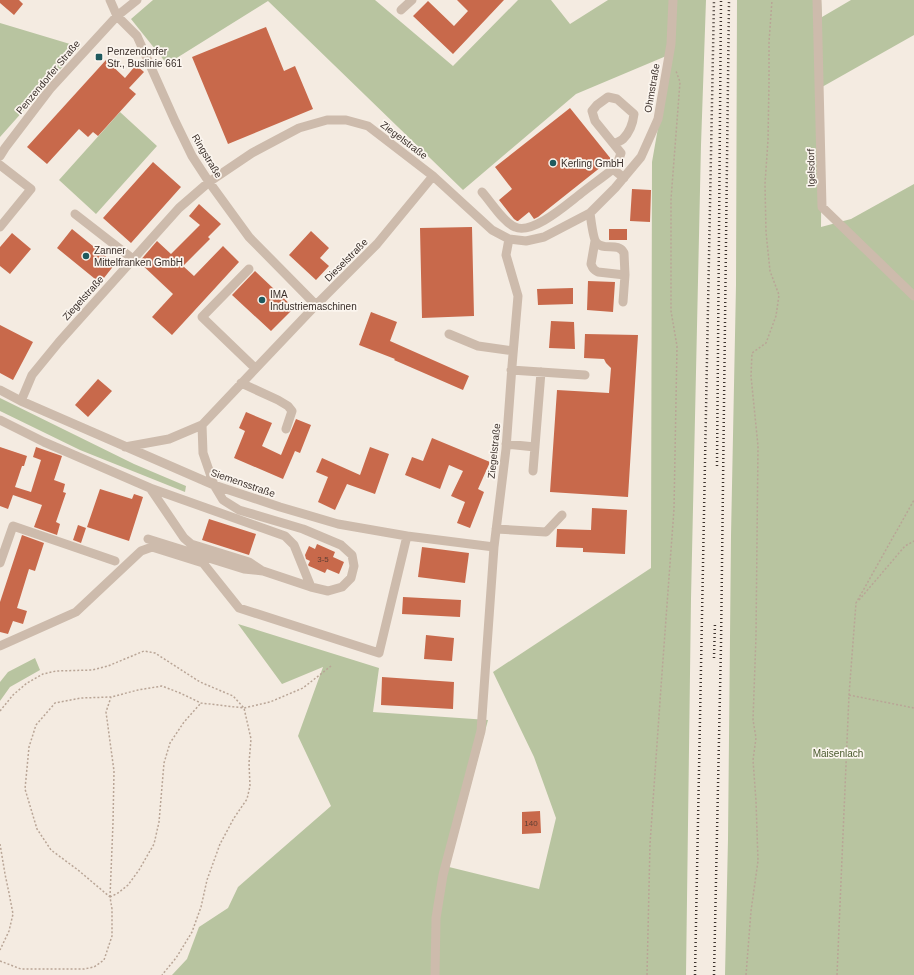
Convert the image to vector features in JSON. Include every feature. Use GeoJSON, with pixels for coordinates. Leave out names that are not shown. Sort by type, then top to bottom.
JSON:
{"type":"FeatureCollection","features":[{"type":"Feature","properties":{"kind":"street","name":"Ringstraße"},"geometry":{"type":"LineString","coordinates":[[110,0],[117,16],[137,36],[192,156],[209,182],[249,236],[316,305]]}},
{"type":"Feature","properties":{"kind":"street","name":"Penzendorfer Straße"},"geometry":{"type":"LineString","coordinates":[[0,156],[50,89],[117,16],[137,0]]}},
{"type":"Feature","properties":{"kind":"street"},"geometry":{"type":"LineString","coordinates":[[401,10],[412,0]]}},
{"type":"Feature","properties":{"kind":"street","name":"Ohmstraße"},"geometry":{"type":"LineString","coordinates":[[509,239],[526,242],[544,237],[590,213],[615,188],[641,157],[658,119],[671,44],[673,0]]}},
{"type":"Feature","properties":{"kind":"street","name":"Igelsdorf"},"geometry":{"type":"LineString","coordinates":[[817,0],[822,207],[914,296]]}},
{"type":"Feature","properties":{"kind":"street"},"geometry":{"type":"LineString","coordinates":[[482,192],[508,224],[517,228],[525,229],[550,217],[613,169],[618,162],[621,153],[595,121],[592,111],[597,105],[608,97],[617,98],[634,114],[633,123],[623,139],[614,144]]}},
{"type":"Feature","properties":{"kind":"street","name":"Ziegelstraße"},"geometry":{"type":"LineString","coordinates":[[21,401],[32,375],[58,342],[179,208],[209,182],[252,153],[299,128],[327,120],[346,120],[368,126],[434,176],[492,230],[509,239],[506,255],[518,296],[506,444],[494,547],[482,731],[443,875],[436,918],[435,975]]}},
{"type":"Feature","properties":{"kind":"street"},"geometry":{"type":"LineString","coordinates":[[0,165],[31,189],[0,227]]}},
{"type":"Feature","properties":{"kind":"street"},"geometry":{"type":"LineString","coordinates":[[613,169],[624,178]]}},
{"type":"Feature","properties":{"kind":"street","name":"Dieselstraße"},"geometry":{"type":"LineString","coordinates":[[125,447],[169,439],[202,425],[255,368],[377,244],[434,176]]}},
{"type":"Feature","properties":{"kind":"street"},"geometry":{"type":"LineString","coordinates":[[590,213],[595,241],[591,264],[595,271],[598,272],[625,275]]}},
{"type":"Feature","properties":{"kind":"street"},"geometry":{"type":"LineString","coordinates":[[75,214],[133,259]]}},
{"type":"Feature","properties":{"kind":"street"},"geometry":{"type":"LineString","coordinates":[[595,241],[600,246],[620,247],[623,250],[625,275],[623,302]]}},
{"type":"Feature","properties":{"kind":"street"},"geometry":{"type":"LineString","coordinates":[[249,270],[202,318],[255,368]]}},
{"type":"Feature","properties":{"kind":"street"},"geometry":{"type":"LineString","coordinates":[[449,334],[478,346],[513,351]]}},
{"type":"Feature","properties":{"kind":"street"},"geometry":{"type":"LineString","coordinates":[[512,370],[585,375]]}},
{"type":"Feature","properties":{"kind":"street"},"geometry":{"type":"LineString","coordinates":[[533,471],[541,372]]}},
{"type":"Feature","properties":{"kind":"street"},"geometry":{"type":"LineString","coordinates":[[241,383],[288,406],[292,411],[286,429]]}},
{"type":"Feature","properties":{"kind":"street","name":"Siemensstraße"},"geometry":{"type":"LineString","coordinates":[[0,390],[21,401],[214,485],[280,507],[338,524],[407,536],[494,547]]}},
{"type":"Feature","properties":{"kind":"street"},"geometry":{"type":"LineString","coordinates":[[0,420],[44,442],[150,488],[285,536],[294,545],[310,587]]}},
{"type":"Feature","properties":{"kind":"street"},"geometry":{"type":"LineString","coordinates":[[148,539],[244,569],[263,571],[310,587],[328,591],[342,587],[351,578],[354,566],[352,555],[341,545],[303,529],[239,510],[223,500],[214,485],[203,453],[202,425]]}},
{"type":"Feature","properties":{"kind":"street"},"geometry":{"type":"LineString","coordinates":[[506,444],[535,447]]}},
{"type":"Feature","properties":{"kind":"street"},"geometry":{"type":"LineString","coordinates":[[150,488],[184,538],[191,544],[249,562],[263,571]]}},
{"type":"Feature","properties":{"kind":"street"},"geometry":{"type":"LineString","coordinates":[[496,529],[546,532],[562,515]]}},
{"type":"Feature","properties":{"kind":"street"},"geometry":{"type":"LineString","coordinates":[[0,560],[13,526],[115,561]]}},
{"type":"Feature","properties":{"kind":"street"},"geometry":{"type":"LineString","coordinates":[[0,646],[76,612],[141,551],[152,547],[203,563],[239,608],[379,653],[407,536]]}},
{"type":"Feature","properties":{"kind":"path"},"geometry":{"type":"LineString","coordinates":[[746,975],[751,911],[758,861],[753,760],[756,738],[753,720],[756,636],[758,446],[750,376],[752,353],[766,344],[776,316],[779,295],[770,271],[766,224],[765,184],[770,82],[769,42],[772,0]]}},
{"type":"Feature","properties":{"kind":"path"},"geometry":{"type":"LineString","coordinates":[[647,975],[650,844],[674,509],[677,346],[671,311],[671,199],[680,82],[676,69]]}},
{"type":"Feature","properties":{"kind":"path"},"geometry":{"type":"LineString","coordinates":[[837,975],[849,695],[856,603],[914,500]]}},
{"type":"Feature","properties":{"kind":"path"},"geometry":{"type":"LineString","coordinates":[[856,603],[905,546],[914,541]]}},
{"type":"Feature","properties":{"kind":"path"},"geometry":{"type":"LineString","coordinates":[[0,711],[13,695],[27,683],[44,674],[56,671],[92,670],[108,666],[144,652],[155,653],[200,682],[233,696],[244,708],[250,739],[250,786],[247,799],[234,818],[220,844],[207,880],[201,907],[192,932],[176,958],[162,975]]}},
{"type":"Feature","properties":{"kind":"path"},"geometry":{"type":"LineString","coordinates":[[110,897],[51,850],[37,829],[25,789],[30,747],[36,725],[55,703],[81,698],[111,697],[162,686],[201,703],[244,708],[270,702],[303,688],[331,666]]}},
{"type":"Feature","properties":{"kind":"path"},"geometry":{"type":"LineString","coordinates":[[849,695],[914,708]]}},
{"type":"Feature","properties":{"kind":"path"},"geometry":{"type":"LineString","coordinates":[[0,961],[21,969],[84,969],[94,967],[104,960],[112,936],[112,909],[110,897],[114,771],[106,712],[111,697]]}},
{"type":"Feature","properties":{"kind":"path"},"geometry":{"type":"LineString","coordinates":[[110,897],[128,885],[139,870],[154,844],[159,822],[164,763],[170,743],[184,722],[201,703]]}},
{"type":"Feature","properties":{"kind":"path"},"geometry":{"type":"LineString","coordinates":[[0,844],[10,893],[12,914],[9,931],[0,950]]}},
{"type":"Feature","properties":{"kind":"green space"},"geometry":{"type":"Polygon","coordinates":[[[153,0],[375,0],[453,66],[518,0],[551,0],[570,24],[608,0],[706,0],[701,145],[691,599],[686,975],[172,975],[187,959],[199,927],[228,908],[238,887],[331,806],[298,736],[323,667],[282,684],[238,624],[379,668],[373,712],[488,720],[449,867],[539,889],[556,818],[534,757],[493,672],[651,568],[652,162],[671,54],[576,94],[463,190],[268,1],[167,64],[131,19],[153,0]]]}},
{"type":"Feature","properties":{"kind":"green space","name":"Maisenlach"},"geometry":{"type":"Polygon","coordinates":[[[737,0],[821,0],[822,17],[851,0],[914,0],[914,35],[822,87],[821,227],[851,219],[914,184],[914,975],[725,975],[736,285],[737,0]]]}},
{"type":"Feature","properties":{"kind":"green space"},"geometry":{"type":"Polygon","coordinates":[[[0,23],[80,47],[0,137],[0,23]]]}},
{"type":"Feature","properties":{"kind":"green space"},"geometry":{"type":"Polygon","coordinates":[[[120,112],[157,146],[96,214],[59,180],[120,112]]]}},
{"type":"Feature","properties":{"kind":"green space"},"geometry":{"type":"Polygon","coordinates":[[[0,398],[134,464],[186,486],[185,492],[80,450],[0,411],[0,398]]]}},
{"type":"Feature","properties":{"kind":"green space"},"geometry":{"type":"Polygon","coordinates":[[[35,658],[40,670],[10,687],[0,701],[0,682],[8,672],[35,658]]]}},
{"type":"Feature","properties":{"kind":"building"},"geometry":{"type":"Polygon","coordinates":[[[0,0],[19,0],[23,4],[14,15],[0,3],[0,0]]]}},
{"type":"Feature","properties":{"kind":"building"},"geometry":{"type":"Polygon","coordinates":[[[457,0],[504,0],[453,54],[413,16],[428,1],[454,26],[468,11],[457,0]]]}},
{"type":"Feature","properties":{"kind":"building"},"geometry":{"type":"Polygon","coordinates":[[[266,27],[284,71],[295,66],[313,109],[228,144],[192,57],[266,27]]]}},
{"type":"Feature","properties":{"kind":"building"},"geometry":{"type":"Polygon","coordinates":[[[106,60],[125,78],[136,65],[144,72],[129,88],[136,94],[98,136],[93,132],[88,137],[79,129],[47,164],[27,147],[106,60]]]}},
{"type":"Feature","properties":{"kind":"building","name":"Kerling GmbH"},"geometry":{"type":"Polygon","coordinates":[[[570,108],[611,159],[538,217],[534,219],[529,212],[517,221],[499,200],[512,189],[495,167],[570,108]]]}},
{"type":"Feature","properties":{"kind":"building"},"geometry":{"type":"Polygon","coordinates":[[[153,162],[181,187],[131,243],[103,218],[153,162]]]}},
{"type":"Feature","properties":{"kind":"building"},"geometry":{"type":"Polygon","coordinates":[[[632,189],[651,190],[650,222],[630,221],[632,189]]]}},
{"type":"Feature","properties":{"kind":"building"},"geometry":{"type":"Polygon","coordinates":[[[199,204],[221,224],[208,237],[210,239],[183,266],[194,276],[223,246],[239,262],[172,335],[152,317],[173,294],[139,262],[157,241],[171,254],[200,225],[189,216],[199,204]]]}},
{"type":"Feature","properties":{"kind":"building"},"geometry":{"type":"Polygon","coordinates":[[[472,227],[474,316],[422,318],[420,228],[472,227]]]}},
{"type":"Feature","properties":{"kind":"building","name":"Zanner Mittelfranken GmbH"},"geometry":{"type":"Polygon","coordinates":[[[72,229],[115,264],[100,283],[57,248],[72,229]]]}},
{"type":"Feature","properties":{"kind":"building"},"geometry":{"type":"Polygon","coordinates":[[[609,229],[627,229],[627,240],[609,240],[609,229]]]}},
{"type":"Feature","properties":{"kind":"building"},"geometry":{"type":"Polygon","coordinates":[[[311,231],[329,248],[320,258],[329,266],[316,280],[289,255],[311,231]]]}},
{"type":"Feature","properties":{"kind":"building"},"geometry":{"type":"Polygon","coordinates":[[[12,233],[31,249],[10,274],[0,266],[0,247],[12,233]]]}},
{"type":"Feature","properties":{"kind":"building","name":"IMA Industriemaschinen"},"geometry":{"type":"Polygon","coordinates":[[[255,271],[294,308],[271,331],[232,295],[255,271]]]}},
{"type":"Feature","properties":{"kind":"building"},"geometry":{"type":"Polygon","coordinates":[[[588,281],[615,282],[613,312],[587,310],[588,281]]]}},
{"type":"Feature","properties":{"kind":"building"},"geometry":{"type":"Polygon","coordinates":[[[573,288],[573,304],[538,305],[537,289],[573,288]]]}},
{"type":"Feature","properties":{"kind":"building"},"geometry":{"type":"Polygon","coordinates":[[[371,312],[397,322],[390,341],[469,376],[463,390],[394,360],[395,359],[359,345],[371,312]]]}},
{"type":"Feature","properties":{"kind":"building"},"geometry":{"type":"Polygon","coordinates":[[[551,321],[574,322],[575,349],[549,348],[551,321]]]}},
{"type":"Feature","properties":{"kind":"building"},"geometry":{"type":"Polygon","coordinates":[[[0,325],[33,342],[13,380],[0,373],[0,325]]]}},
{"type":"Feature","properties":{"kind":"building"},"geometry":{"type":"Polygon","coordinates":[[[585,334],[638,335],[628,497],[550,492],[557,390],[609,393],[611,368],[604,359],[584,358],[585,334]]]}},
{"type":"Feature","properties":{"kind":"building"},"geometry":{"type":"Polygon","coordinates":[[[98,379],[112,391],[88,417],[75,405],[98,379]]]}},
{"type":"Feature","properties":{"kind":"building"},"geometry":{"type":"Polygon","coordinates":[[[246,412],[272,423],[262,446],[281,455],[296,419],[311,425],[300,453],[295,451],[283,479],[234,458],[245,431],[239,428],[246,412]]]}},
{"type":"Feature","properties":{"kind":"building"},"geometry":{"type":"Polygon","coordinates":[[[432,438],[490,462],[478,489],[484,492],[470,528],[457,523],[465,502],[451,496],[463,471],[449,465],[440,489],[405,475],[412,457],[423,461],[432,438]]]}},
{"type":"Feature","properties":{"kind":"building"},"geometry":{"type":"Polygon","coordinates":[[[0,447],[27,456],[15,487],[31,492],[41,460],[33,457],[36,447],[62,456],[54,480],[65,484],[63,492],[66,493],[56,522],[60,524],[57,535],[34,527],[42,505],[13,495],[8,509],[0,506],[0,447]]]}},
{"type":"Feature","properties":{"kind":"building"},"geometry":{"type":"Polygon","coordinates":[[[370,447],[389,454],[375,494],[347,484],[335,510],[318,502],[328,477],[316,472],[322,458],[360,475],[370,447]]]}},
{"type":"Feature","properties":{"kind":"building"},"geometry":{"type":"Polygon","coordinates":[[[100,489],[132,499],[134,494],[143,497],[129,541],[87,527],[100,489]]]}},
{"type":"Feature","properties":{"kind":"building"},"geometry":{"type":"Polygon","coordinates":[[[592,508],[627,510],[625,554],[583,552],[583,548],[556,547],[557,529],[591,530],[592,508]]]}},
{"type":"Feature","properties":{"kind":"building"},"geometry":{"type":"Polygon","coordinates":[[[209,519],[256,534],[249,555],[202,540],[209,519]]]}},
{"type":"Feature","properties":{"kind":"building"},"geometry":{"type":"Polygon","coordinates":[[[78,525],[86,528],[81,543],[73,540],[78,525]]]}},
{"type":"Feature","properties":{"kind":"building"},"geometry":{"type":"Polygon","coordinates":[[[22,535],[44,543],[35,571],[29,569],[17,608],[27,611],[23,624],[13,621],[8,634],[0,632],[0,602],[22,535]]]}},
{"type":"Feature","properties":{"kind":"building"},"geometry":{"type":"Polygon","coordinates":[[[317,544],[335,552],[333,557],[344,562],[339,574],[327,569],[325,573],[308,565],[310,561],[306,559],[305,555],[309,546],[315,549],[317,544]]]}},
{"type":"Feature","properties":{"kind":"building"},"geometry":{"type":"Polygon","coordinates":[[[422,547],[469,553],[465,583],[418,577],[422,547]]]}},
{"type":"Feature","properties":{"kind":"building"},"geometry":{"type":"Polygon","coordinates":[[[403,597],[461,600],[460,617],[402,614],[403,597]]]}},
{"type":"Feature","properties":{"kind":"building"},"geometry":{"type":"Polygon","coordinates":[[[426,635],[454,638],[452,661],[424,659],[426,635]]]}},
{"type":"Feature","properties":{"kind":"building"},"geometry":{"type":"Polygon","coordinates":[[[382,677],[454,682],[453,709],[381,705],[382,677]]]}},
{"type":"Feature","properties":{"kind":"building"},"geometry":{"type":"Polygon","coordinates":[[[540,811],[541,833],[522,834],[522,812],[540,811]]]}},
{"type":"Feature","properties":{"kind":"railway"},"geometry":{"type":"LineString","coordinates":[[695,975],[714,0]]}},
{"type":"Feature","properties":{"kind":"railway"},"geometry":{"type":"LineString","coordinates":[[717,466],[721,0]]}},
{"type":"Feature","properties":{"kind":"railway"},"geometry":{"type":"LineString","coordinates":[[714,975],[721,645],[729,0]]}},
{"type":"Feature","properties":{"kind":"railway"},"geometry":{"type":"LineString","coordinates":[[714,658],[715,622]]}},
{"type":"Feature","properties":{"kind":"place","name":"Penzendorfer Str., Buslinie 661"},"geometry":{"type":"Point","coordinates":[99,57]}},
{"type":"Feature","properties":{"kind":"place","name":"Kerling GmbH"},"geometry":{"type":"Point","coordinates":[553,163]}},
{"type":"Feature","properties":{"kind":"place","name":"Zanner Mittelfranken GmbH"},"geometry":{"type":"Point","coordinates":[86,256]}},
{"type":"Feature","properties":{"kind":"place","name":"IMA Industriemaschinen"},"geometry":{"type":"Point","coordinates":[262,300]}}]}
